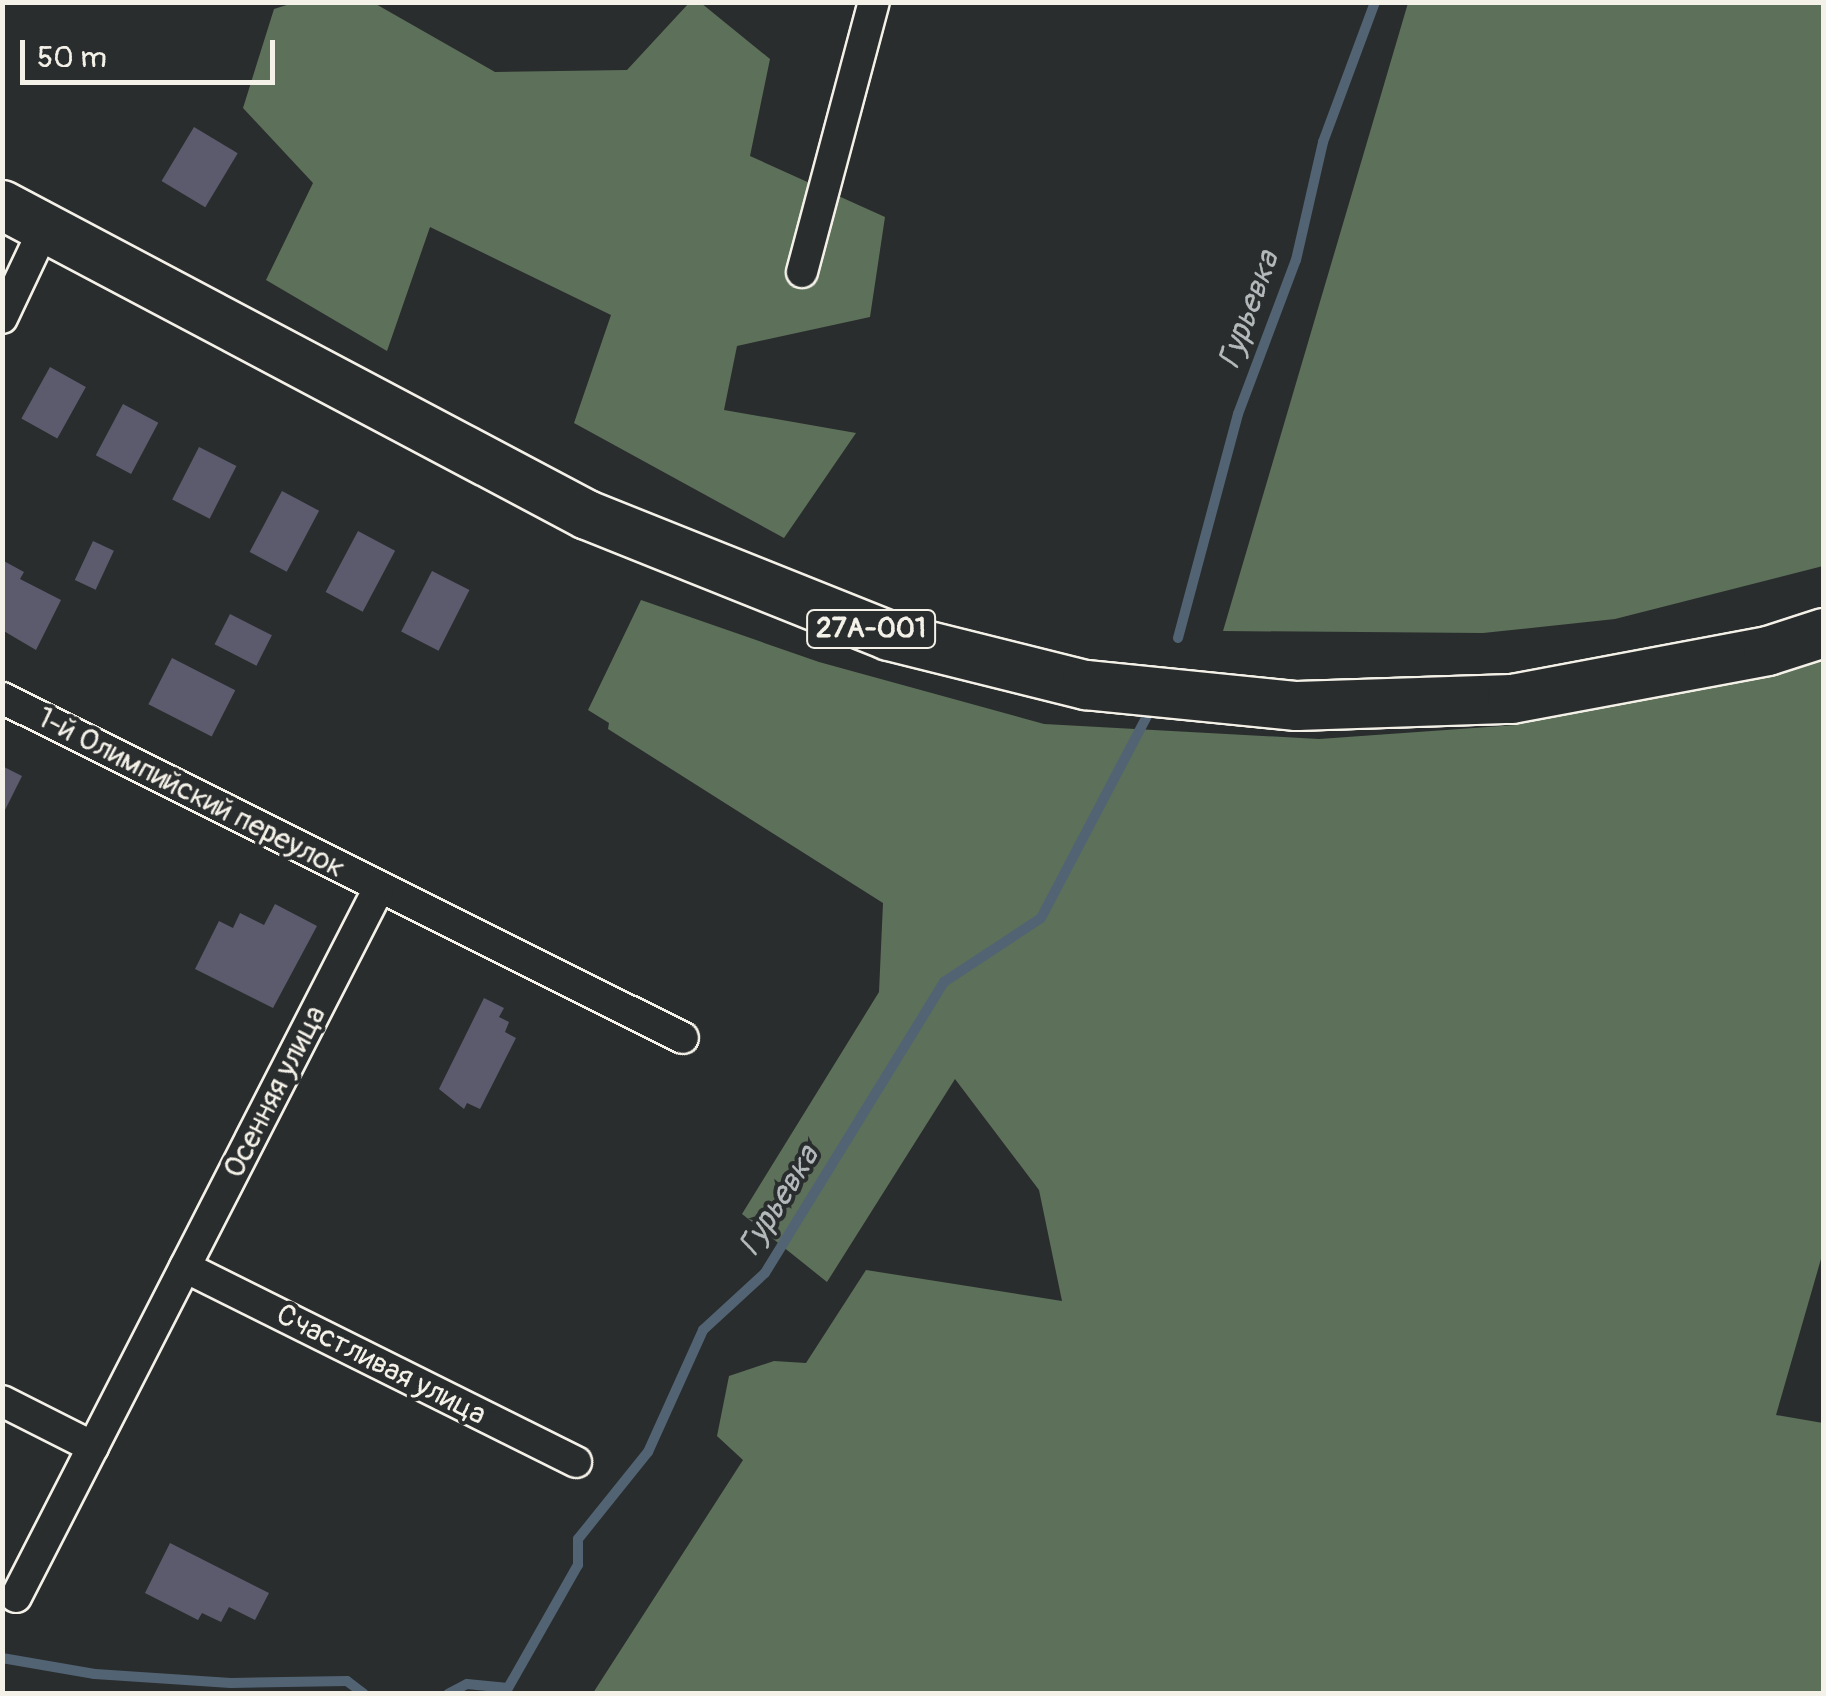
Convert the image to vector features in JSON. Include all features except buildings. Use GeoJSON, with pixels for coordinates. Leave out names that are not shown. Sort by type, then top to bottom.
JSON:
{"type":"FeatureCollection","features":[{"type":"Feature","properties":{"kind":"main road","name":"27А-001"},"geometry":{"type":"LineString","coordinates":[[2,205],[587,516],[889,636],[1086,685],[1297,706],[1512,699],[1768,651],[1824,634]]}},
{"type":"Feature","properties":{"kind":"street"},"geometry":{"type":"LineString","coordinates":[[802,272],[874,2]]}},
{"type":"Feature","properties":{"kind":"street"},"geometry":{"type":"LineString","coordinates":[[2,318],[45,228]]}},
{"type":"Feature","properties":{"kind":"street","name":"1-й Олимпийский переулок"},"geometry":{"type":"LineString","coordinates":[[2,698],[379,888]]}},
{"type":"Feature","properties":{"kind":"street"},"geometry":{"type":"LineString","coordinates":[[379,888],[683,1038]]}},
{"type":"Feature","properties":{"kind":"street","name":"Осенняя улица"},"geometry":{"type":"LineString","coordinates":[[16,1597],[379,888]]}},
{"type":"Feature","properties":{"kind":"street","name":"Счастливая улица"},"geometry":{"type":"LineString","coordinates":[[186,1267],[576,1462]]}},
{"type":"Feature","properties":{"kind":"street"},"geometry":{"type":"LineString","coordinates":[[2,1401],[93,1447]]}},
{"type":"Feature","properties":{"kind":"green space"},"geometry":{"type":"Polygon","coordinates":[[[293,3],[374,3],[495,72],[627,70],[689,3],[701,3],[770,59],[750,156],[885,217],[870,317],[737,346],[724,410],[856,433],[784,538],[574,423],[611,315],[430,227],[387,351],[266,280],[313,183],[243,108],[274,9],[293,3]]]}},
{"type":"Feature","properties":{"kind":"green space"},"geometry":{"type":"Polygon","coordinates":[[[1408,3],[1823,3],[1823,566],[1615,619],[1483,633],[1223,631],[1408,3]]]}},
{"type":"Feature","properties":{"kind":"green space"},"geometry":{"type":"Polygon","coordinates":[[[641,600],[819,662],[1044,724],[1319,739],[1516,725],[1823,659],[1823,1252],[1776,1415],[1823,1423],[1823,1693],[593,1693],[743,1460],[717,1436],[729,1376],[774,1361],[806,1363],[866,1270],[1062,1301],[1039,1190],[955,1079],[827,1282],[742,1214],[879,992],[883,903],[608,729],[609,723],[588,710],[641,600]]]}},
{"type":"Feature","properties":{"kind":"waterway","name":"Гурьевка"},"geometry":{"type":"LineString","coordinates":[[1178,638],[1238,414],[1296,260],[1323,142],[1375,2]]}},
{"type":"Feature","properties":{"kind":"waterway","name":"Гурьевка"},"geometry":{"type":"LineString","coordinates":[[448,1694],[467,1684],[508,1688],[578,1565],[578,1539],[648,1452],[703,1330],[765,1273],[944,982],[1041,918],[1152,707]]}},
{"type":"Feature","properties":{"kind":"waterway"},"geometry":{"type":"LineString","coordinates":[[2,1658],[95,1674],[231,1683],[347,1681],[364,1694]]}}]}
